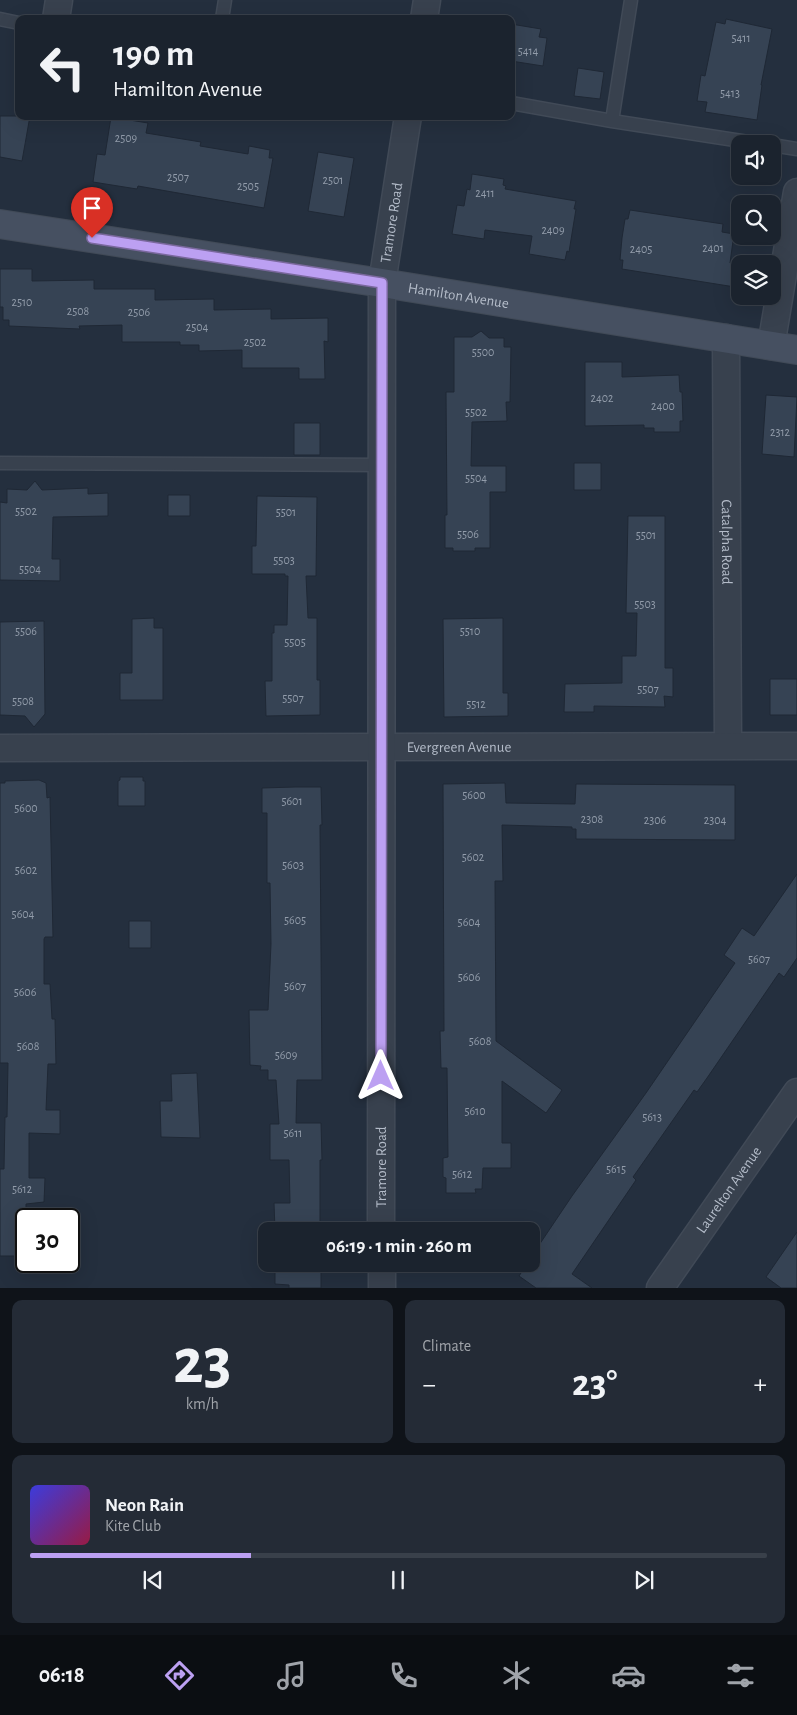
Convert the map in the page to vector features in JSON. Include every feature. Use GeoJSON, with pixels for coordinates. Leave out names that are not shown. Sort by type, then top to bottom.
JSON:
{"type":"FeatureCollection","features":[{"type":"Feature","properties":{"kind":"street"},"geometry":{"type":"LineString","coordinates":[[57,15],[59,0]]}},
{"type":"Feature","properties":{"kind":"street"},"geometry":{"type":"LineString","coordinates":[[425,15],[427,0]]}},
{"type":"Feature","properties":{"kind":"street","name":"Tramore Road"},"geometry":{"type":"LineString","coordinates":[[382,1222],[382,283],[407,120]]}},
{"type":"Feature","properties":{"kind":"street"},"geometry":{"type":"LineString","coordinates":[[770,346],[797,192]]}},
{"type":"Feature","properties":{"kind":"street","name":"Hamilton Avenue"},"geometry":{"type":"LineString","coordinates":[[0,224],[797,350]]}},
{"type":"Feature","properties":{"kind":"street","name":"Catalpha Road"},"geometry":{"type":"LineString","coordinates":[[726,338],[728,745]]}},
{"type":"Feature","properties":{"kind":"street","name":"Evergreen Avenue"},"geometry":{"type":"LineString","coordinates":[[0,748],[797,746]]}},
{"type":"Feature","properties":{"kind":"street","name":"Laurelton Avenue"},"geometry":{"type":"LineString","coordinates":[[660,1288],[797,1092]]}},
{"type":"Feature","properties":{"kind":"street"},"geometry":{"type":"LineString","coordinates":[[382,1272],[382,1288]]}},
{"type":"Feature","properties":{"kind":"lane"},"geometry":{"type":"LineString","coordinates":[[223,15],[225,0]]}},
{"type":"Feature","properties":{"kind":"lane"},"geometry":{"type":"LineString","coordinates":[[612,121],[631,0]]}},
{"type":"Feature","properties":{"kind":"lane"},"geometry":{"type":"LineString","coordinates":[[0,20],[15,22]]}},
{"type":"Feature","properties":{"kind":"lane"},"geometry":{"type":"LineString","coordinates":[[515,104],[731,139]]}},
{"type":"Feature","properties":{"kind":"lane"},"geometry":{"type":"LineString","coordinates":[[781,147],[797,149]]}},
{"type":"Feature","properties":{"kind":"lane"},"geometry":{"type":"LineString","coordinates":[[0,463],[382,465]]}},
{"type":"Feature","properties":{"kind":"building"},"geometry":{"type":"Polygon","coordinates":[[[726,19],[772,29],[761,85],[757,120],[705,112],[707,102],[697,101],[701,75],[705,76],[716,22],[725,24],[726,19]]]}},
{"type":"Feature","properties":{"kind":"building"},"geometry":{"type":"Polygon","coordinates":[[[515,25],[541,29],[539,37],[547,38],[543,66],[515,62],[515,25]]]}},
{"type":"Feature","properties":{"kind":"building"},"geometry":{"type":"Polygon","coordinates":[[[578,68],[604,72],[600,99],[574,96],[578,68]]]}},
{"type":"Feature","properties":{"kind":"building"},"geometry":{"type":"Polygon","coordinates":[[[0,116],[15,116],[15,120],[29,120],[22,161],[0,157],[0,116]]]}},
{"type":"Feature","properties":{"kind":"building"},"geometry":{"type":"Polygon","coordinates":[[[111,120],[130,120],[148,123],[146,133],[201,142],[200,146],[248,154],[249,146],[270,150],[269,158],[273,158],[264,208],[138,186],[137,189],[93,182],[97,154],[105,155],[111,120]]]}},
{"type":"Feature","properties":{"kind":"building"},"geometry":{"type":"Polygon","coordinates":[[[318,152],[354,158],[344,217],[308,211],[318,152]]]}},
{"type":"Feature","properties":{"kind":"building"},"geometry":{"type":"Polygon","coordinates":[[[472,174],[504,179],[503,185],[506,186],[505,189],[576,201],[569,252],[567,251],[565,260],[529,254],[532,236],[485,230],[484,239],[452,234],[457,205],[464,206],[467,189],[470,190],[472,174]]]}},
{"type":"Feature","properties":{"kind":"building"},"geometry":{"type":"Polygon","coordinates":[[[630,210],[723,224],[722,232],[731,234],[732,245],[730,263],[731,286],[622,269],[623,260],[620,260],[622,238],[625,219],[628,219],[630,210]]]}},
{"type":"Feature","properties":{"kind":"building"},"geometry":{"type":"Polygon","coordinates":[[[0,269],[32,269],[32,281],[94,280],[94,289],[155,289],[155,300],[214,299],[214,310],[271,309],[271,319],[328,318],[328,342],[324,341],[325,379],[299,379],[299,368],[242,368],[242,350],[199,351],[199,345],[180,345],[180,342],[122,342],[122,325],[79,326],[80,329],[9,326],[9,320],[3,320],[3,307],[0,307],[0,269]]]}},
{"type":"Feature","properties":{"kind":"building"},"geometry":{"type":"Polygon","coordinates":[[[481,331],[489,338],[504,338],[504,347],[511,347],[510,402],[506,402],[507,421],[472,422],[471,466],[506,466],[506,492],[490,492],[490,548],[475,548],[475,551],[453,551],[453,548],[445,548],[445,515],[447,515],[446,392],[454,392],[454,337],[472,337],[481,331]]]}},
{"type":"Feature","properties":{"kind":"building"},"geometry":{"type":"Polygon","coordinates":[[[585,362],[622,362],[622,377],[679,375],[680,392],[682,392],[683,421],[680,421],[680,432],[654,432],[654,428],[644,428],[644,425],[585,426],[585,362]]]}},
{"type":"Feature","properties":{"kind":"building"},"geometry":{"type":"Polygon","coordinates":[[[766,395],[797,397],[794,457],[762,454],[766,395]]]}},
{"type":"Feature","properties":{"kind":"building"},"geometry":{"type":"Polygon","coordinates":[[[294,423],[320,423],[320,455],[294,455],[294,423]]]}},
{"type":"Feature","properties":{"kind":"building"},"geometry":{"type":"Polygon","coordinates":[[[574,463],[601,463],[601,490],[574,490],[574,463]]]}},
{"type":"Feature","properties":{"kind":"building"},"geometry":{"type":"Polygon","coordinates":[[[35,481],[42,490],[88,488],[88,494],[108,493],[108,516],[53,517],[52,559],[60,559],[60,581],[0,580],[0,502],[7,503],[7,489],[27,490],[35,481]]]}},
{"type":"Feature","properties":{"kind":"building"},"geometry":{"type":"Polygon","coordinates":[[[168,495],[190,495],[190,516],[168,516],[168,495]]]}},
{"type":"Feature","properties":{"kind":"building"},"geometry":{"type":"Polygon","coordinates":[[[257,496],[317,497],[316,576],[306,576],[308,618],[317,618],[317,680],[320,680],[320,715],[266,716],[265,681],[272,681],[272,633],[274,633],[274,625],[287,625],[288,576],[285,576],[285,574],[252,574],[252,546],[256,546],[257,496]]]}},
{"type":"Feature","properties":{"kind":"building"},"geometry":{"type":"Polygon","coordinates":[[[628,516],[665,516],[665,668],[673,668],[673,697],[664,696],[665,707],[594,706],[594,712],[564,712],[565,684],[622,683],[622,656],[636,656],[637,613],[626,613],[628,516]]]}},
{"type":"Feature","properties":{"kind":"building"},"geometry":{"type":"Polygon","coordinates":[[[154,618],[154,628],[163,628],[163,700],[120,700],[120,673],[132,673],[132,619],[154,618]]]}},
{"type":"Feature","properties":{"kind":"building"},"geometry":{"type":"Polygon","coordinates":[[[503,618],[503,693],[508,693],[508,716],[444,717],[443,619],[503,618]]]}},
{"type":"Feature","properties":{"kind":"building"},"geometry":{"type":"Polygon","coordinates":[[[44,621],[45,714],[34,727],[25,716],[0,715],[0,622],[44,621]]]}},
{"type":"Feature","properties":{"kind":"building"},"geometry":{"type":"Polygon","coordinates":[[[770,679],[797,679],[797,715],[770,715],[770,679]]]}},
{"type":"Feature","properties":{"kind":"building"},"geometry":{"type":"Polygon","coordinates":[[[120,777],[143,777],[143,781],[145,781],[145,806],[118,806],[118,781],[120,777]]]}},
{"type":"Feature","properties":{"kind":"building"},"geometry":{"type":"Polygon","coordinates":[[[39,780],[46,783],[47,798],[50,797],[53,937],[45,937],[44,939],[44,984],[50,984],[52,1019],[55,1019],[56,1064],[48,1064],[46,1110],[60,1110],[60,1134],[29,1133],[29,1178],[45,1178],[44,1202],[26,1204],[26,1208],[15,1208],[15,1256],[0,1256],[0,1169],[4,1169],[8,1063],[0,1063],[0,783],[5,783],[5,781],[39,780]]]}},
{"type":"Feature","properties":{"kind":"building"},"geometry":{"type":"Polygon","coordinates":[[[505,783],[506,803],[575,804],[576,784],[735,785],[735,840],[576,839],[576,829],[572,829],[572,827],[502,825],[503,881],[495,881],[496,1041],[562,1090],[546,1113],[502,1081],[502,1143],[511,1143],[511,1168],[483,1168],[482,1189],[475,1189],[476,1193],[446,1193],[446,1178],[443,1177],[443,1158],[448,1157],[447,1068],[441,1068],[440,1031],[444,1031],[443,784],[505,783]]]}},
{"type":"Feature","properties":{"kind":"building"},"geometry":{"type":"Polygon","coordinates":[[[321,787],[322,1080],[297,1080],[296,1123],[321,1123],[320,1222],[275,1222],[274,1203],[290,1203],[289,1160],[270,1160],[270,1124],[279,1124],[276,1080],[268,1080],[268,1070],[260,1070],[261,1066],[250,1065],[249,1010],[268,1010],[271,944],[270,883],[267,883],[267,813],[262,813],[262,788],[321,787]]]}},
{"type":"Feature","properties":{"kind":"building"},"geometry":{"type":"Polygon","coordinates":[[[797,874],[797,958],[784,977],[779,973],[697,1092],[694,1090],[633,1177],[636,1180],[572,1274],[592,1288],[536,1288],[519,1276],[522,1272],[540,1272],[540,1244],[735,963],[724,955],[742,928],[754,936],[797,874]]]}},
{"type":"Feature","properties":{"kind":"building"},"geometry":{"type":"Polygon","coordinates":[[[129,921],[151,921],[151,948],[129,948],[129,921]]]}},
{"type":"Feature","properties":{"kind":"building"},"geometry":{"type":"Polygon","coordinates":[[[197,1073],[200,1138],[161,1137],[160,1101],[172,1101],[171,1074],[197,1073]]]}},
{"type":"Feature","properties":{"kind":"building"},"geometry":{"type":"Polygon","coordinates":[[[797,1232],[797,1288],[781,1288],[766,1277],[797,1232]]]}},
{"type":"Feature","properties":{"kind":"building"},"geometry":{"type":"Polygon","coordinates":[[[275,1272],[321,1272],[321,1288],[289,1288],[289,1285],[275,1284],[275,1272]]]}},
{"type":"Feature","properties":{"kind":"route"},"geometry":{"type":"LineString","coordinates":[[92,238],[382,283],[381,1076]]}}]}
